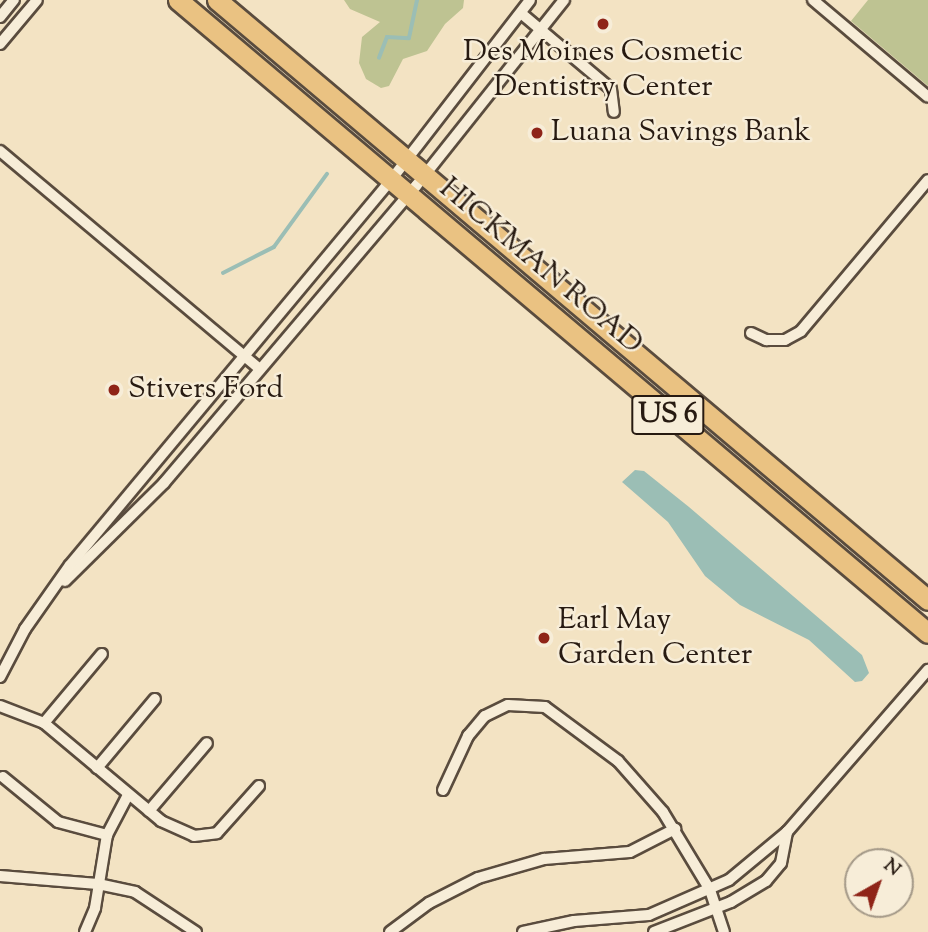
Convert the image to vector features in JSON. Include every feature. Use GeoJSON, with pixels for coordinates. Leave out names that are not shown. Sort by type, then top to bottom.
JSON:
{"type":"FeatureCollection","features":[{"type":"Feature","properties":{"kind":"highway","name":"HICKMAN ROAD"},"geometry":{"type":"LineString","coordinates":[[178,0],[391,180],[416,185],[928,600]]}},
{"type":"Feature","properties":{"kind":"highway"},"geometry":{"type":"LineString","coordinates":[[203,0],[254,40],[262,38]]}},
{"type":"Feature","properties":{"kind":"highway","name":"HICKMAN ROAD"},"geometry":{"type":"LineString","coordinates":[[217,0],[406,160],[416,185],[928,633]]}},
{"type":"Feature","properties":{"kind":"street"},"geometry":{"type":"LineString","coordinates":[[0,17],[14,0]]}},
{"type":"Feature","properties":{"kind":"street"},"geometry":{"type":"LineString","coordinates":[[0,44],[37,0]]}},
{"type":"Feature","properties":{"kind":"street"},"geometry":{"type":"LineString","coordinates":[[0,677],[42,602],[391,180],[522,14],[530,0]]}},
{"type":"Feature","properties":{"kind":"street"},"geometry":{"type":"LineString","coordinates":[[42,602],[164,483],[543,32],[564,0]]}},
{"type":"Feature","properties":{"kind":"street"},"geometry":{"type":"LineString","coordinates":[[813,0],[928,97]]}},
{"type":"Feature","properties":{"kind":"street"},"geometry":{"type":"LineString","coordinates":[[522,14],[611,89],[614,112]]}},
{"type":"Feature","properties":{"kind":"street"},"geometry":{"type":"LineString","coordinates":[[0,151],[259,368]]}},
{"type":"Feature","properties":{"kind":"street"},"geometry":{"type":"LineString","coordinates":[[751,333],[766,340],[785,340],[801,331],[928,180]]}},
{"type":"Feature","properties":{"kind":"street"},"geometry":{"type":"LineString","coordinates":[[44,723],[102,654]]}},
{"type":"Feature","properties":{"kind":"street"},"geometry":{"type":"LineString","coordinates":[[523,932],[574,921],[649,915],[710,890],[756,862],[787,832],[928,670]]}},
{"type":"Feature","properties":{"kind":"street"},"geometry":{"type":"LineString","coordinates":[[97,768],[155,699]]}},
{"type":"Feature","properties":{"kind":"street"},"geometry":{"type":"LineString","coordinates":[[443,790],[468,736],[485,716],[509,705],[533,704],[563,718],[618,761],[675,829],[710,890],[724,932]]}},
{"type":"Feature","properties":{"kind":"street"},"geometry":{"type":"LineString","coordinates":[[0,706],[44,723],[149,811],[184,832],[209,836],[225,826],[258,786]]}},
{"type":"Feature","properties":{"kind":"street"},"geometry":{"type":"LineString","coordinates":[[149,811],[207,743]]}},
{"type":"Feature","properties":{"kind":"street"},"geometry":{"type":"LineString","coordinates":[[3,777],[58,822],[107,835]]}},
{"type":"Feature","properties":{"kind":"street"},"geometry":{"type":"LineString","coordinates":[[85,932],[95,908],[107,835],[115,812],[128,794]]}},
{"type":"Feature","properties":{"kind":"street"},"geometry":{"type":"LineString","coordinates":[[390,932],[429,903],[478,878],[544,859],[630,852],[675,829]]}},
{"type":"Feature","properties":{"kind":"street"},"geometry":{"type":"LineString","coordinates":[[654,932],[716,908],[772,876],[781,863],[787,832]]}},
{"type":"Feature","properties":{"kind":"street"},"geometry":{"type":"LineString","coordinates":[[0,876],[98,884],[144,897],[196,932]]}},
{"type":"Feature","properties":{"kind":"green space"},"geometry":{"type":"Polygon","coordinates":[[[344,0],[464,0],[463,8],[445,24],[427,51],[403,59],[389,86],[381,88],[366,79],[359,63],[362,37],[380,22],[350,9],[344,0]]]}},
{"type":"Feature","properties":{"kind":"green space"},"geometry":{"type":"Polygon","coordinates":[[[868,0],[928,0],[928,86],[851,21],[868,0]]]}},
{"type":"Feature","properties":{"kind":"water"},"geometry":{"type":"Polygon","coordinates":[[[635,470],[644,471],[689,507],[862,655],[869,673],[862,681],[855,682],[809,640],[740,605],[705,576],[668,522],[622,482],[635,470]]]}},
{"type":"Feature","properties":{"kind":"waterway"},"geometry":{"type":"LineString","coordinates":[[379,58],[387,37],[409,38],[417,0]]}},
{"type":"Feature","properties":{"kind":"waterway"},"geometry":{"type":"LineString","coordinates":[[223,273],[274,247],[327,174]]}},
{"type":"Feature","properties":{"kind":"place","name":"Des Moines Cosmetic Dentistry Center"},"geometry":{"type":"Point","coordinates":[603,24]}},
{"type":"Feature","properties":{"kind":"place","name":"Luana Savings Bank"},"geometry":{"type":"Point","coordinates":[537,133]}},
{"type":"Feature","properties":{"kind":"place","name":"Stivers Ford"},"geometry":{"type":"Point","coordinates":[114,390]}},
{"type":"Feature","properties":{"kind":"place","name":"Earl May Garden Center"},"geometry":{"type":"Point","coordinates":[544,638]}}]}
